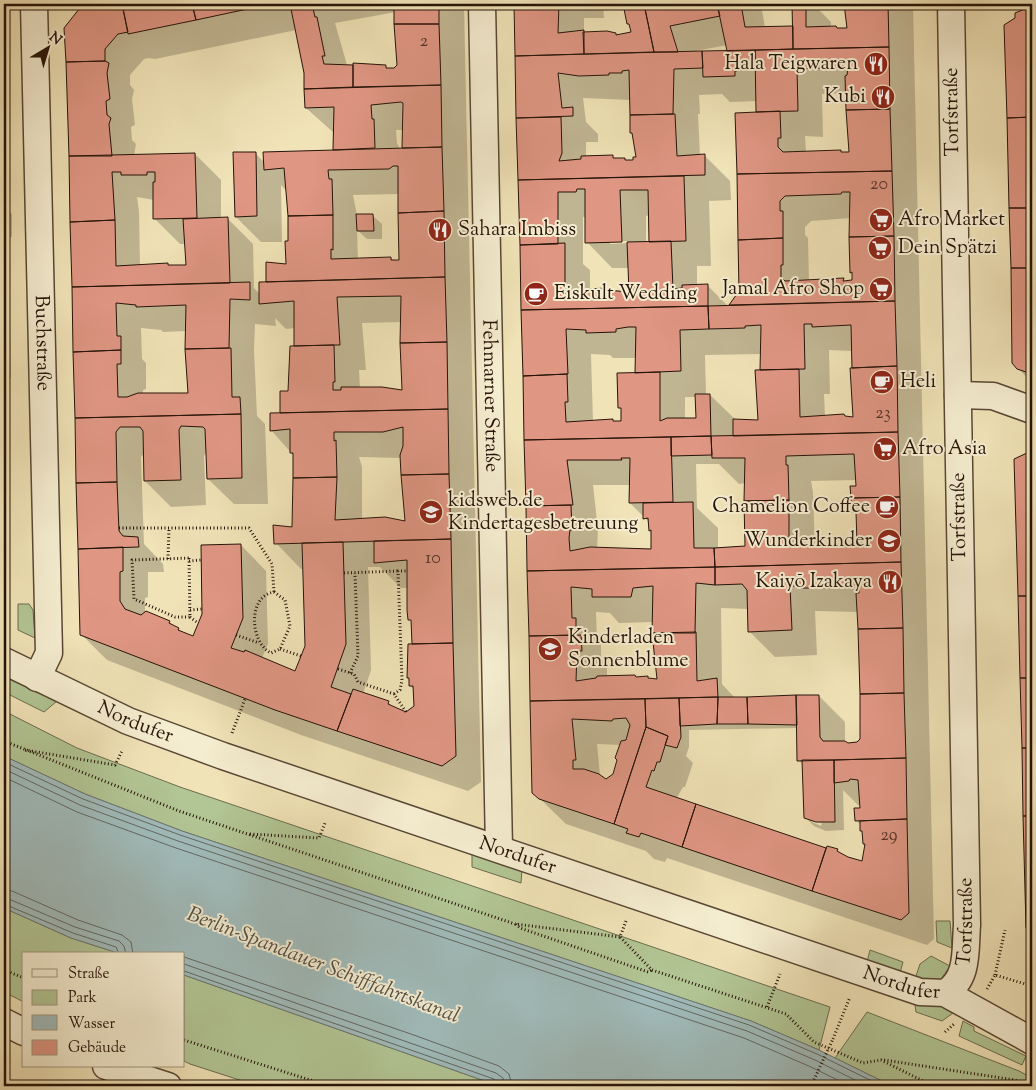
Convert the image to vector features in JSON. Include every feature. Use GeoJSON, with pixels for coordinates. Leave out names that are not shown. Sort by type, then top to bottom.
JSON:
{"type":"FeatureCollection","features":[{"type":"Feature","properties":{"kind":"street","name":"Buchstraße"},"geometry":{"type":"LineString","coordinates":[[34,4],[49,653],[38,678]]}},
{"type":"Feature","properties":{"kind":"street","name":"Fehmarner Straße"},"geometry":{"type":"LineString","coordinates":[[482,4],[499,849]]}},
{"type":"Feature","properties":{"kind":"street","name":"Torfstraße"},"geometry":{"type":"LineString","coordinates":[[945,993],[960,981],[967,925],[951,4]]}},
{"type":"Feature","properties":{"kind":"street"},"geometry":{"type":"LineString","coordinates":[[958,395],[993,396],[1032,410]]}},
{"type":"Feature","properties":{"kind":"street","name":"Nordufer"},"geometry":{"type":"LineString","coordinates":[[4,661],[128,721],[223,756],[920,992],[945,993],[1032,1041]]}},
{"type":"Feature","properties":{"kind":"street"},"geometry":{"type":"LineString","coordinates":[[4,1022],[22,1031]]}},
{"type":"Feature","properties":{"kind":"street"},"geometry":{"type":"LineString","coordinates":[[112,1068],[168,1086]]}},
{"type":"Feature","properties":{"kind":"path"},"geometry":{"type":"LineString","coordinates":[[119,528],[249,528],[272,564],[274,592],[285,600],[289,615],[287,636],[280,649]]}},
{"type":"Feature","properties":{"kind":"path"},"geometry":{"type":"LineString","coordinates":[[168,528],[168,559]]}},
{"type":"Feature","properties":{"kind":"path"},"geometry":{"type":"LineString","coordinates":[[190,617],[189,558],[132,560],[134,599],[175,617],[190,617],[198,623]]}},
{"type":"Feature","properties":{"kind":"path"},"geometry":{"type":"LineString","coordinates":[[189,561],[201,560]]}},
{"type":"Feature","properties":{"kind":"path"},"geometry":{"type":"LineString","coordinates":[[394,694],[400,690],[402,680],[398,571]]}},
{"type":"Feature","properties":{"kind":"path"},"geometry":{"type":"LineString","coordinates":[[344,573],[407,571]]}},
{"type":"Feature","properties":{"kind":"path"},"geometry":{"type":"LineString","coordinates":[[350,673],[358,656],[355,573]]}},
{"type":"Feature","properties":{"kind":"path"},"geometry":{"type":"LineString","coordinates":[[260,643],[255,625],[256,608],[264,596],[274,592]]}},
{"type":"Feature","properties":{"kind":"path"},"geometry":{"type":"LineString","coordinates":[[190,610],[202,609]]}},
{"type":"Feature","properties":{"kind":"path"},"geometry":{"type":"LineString","coordinates":[[236,636],[260,643],[271,652],[280,649],[301,656]]}},
{"type":"Feature","properties":{"kind":"path"},"geometry":{"type":"LineString","coordinates":[[338,668],[354,674],[358,682],[394,694],[406,712]]}},
{"type":"Feature","properties":{"kind":"path"},"geometry":{"type":"LineString","coordinates":[[223,756],[245,698]]}},
{"type":"Feature","properties":{"kind":"path"},"geometry":{"type":"LineString","coordinates":[[4,741],[17,748],[244,834],[515,924],[620,937],[652,970],[786,1014],[814,1042],[863,1063],[881,1060],[1015,1080],[1028,1086]]}},
{"type":"Feature","properties":{"kind":"path"},"geometry":{"type":"LineString","coordinates":[[17,748],[116,766],[122,751]]}},
{"type":"Feature","properties":{"kind":"path"},"geometry":{"type":"LineString","coordinates":[[244,834],[319,838],[325,823]]}},
{"type":"Feature","properties":{"kind":"path"},"geometry":{"type":"LineString","coordinates":[[620,937],[626,921]]}},
{"type":"Feature","properties":{"kind":"path"},"geometry":{"type":"LineString","coordinates":[[515,924],[520,928],[648,972],[652,970]]}},
{"type":"Feature","properties":{"kind":"path"},"geometry":{"type":"LineString","coordinates":[[985,993],[995,975],[1005,930]]}},
{"type":"Feature","properties":{"kind":"path"},"geometry":{"type":"LineString","coordinates":[[4,970],[22,977]]}},
{"type":"Feature","properties":{"kind":"path"},"geometry":{"type":"LineString","coordinates":[[767,1007],[780,974]]}},
{"type":"Feature","properties":{"kind":"path"},"geometry":{"type":"LineString","coordinates":[[995,975],[1032,986]]}},
{"type":"Feature","properties":{"kind":"path"},"geometry":{"type":"LineString","coordinates":[[811,1086],[850,997]]}},
{"type":"Feature","properties":{"kind":"path"},"geometry":{"type":"LineString","coordinates":[[185,1040],[329,1086]]}},
{"type":"Feature","properties":{"kind":"path"},"geometry":{"type":"LineString","coordinates":[[881,1060],[933,1086]]}},
{"type":"Feature","properties":{"kind":"green space"},"geometry":{"type":"Polygon","coordinates":[[[18,604],[29,604],[33,610],[35,638],[18,630],[18,604]]]}},
{"type":"Feature","properties":{"kind":"green space"},"geometry":{"type":"Polygon","coordinates":[[[4,676],[57,701],[44,712],[4,692],[4,676]]]}},
{"type":"Feature","properties":{"kind":"green space"},"geometry":{"type":"Polygon","coordinates":[[[4,711],[77,748],[180,787],[830,1007],[819,1050],[751,1021],[182,831],[85,794],[4,756],[4,711]]]}},
{"type":"Feature","properties":{"kind":"green space"},"geometry":{"type":"Polygon","coordinates":[[[472,853],[522,869],[521,883],[472,867],[472,853]]]}},
{"type":"Feature","properties":{"kind":"green space"},"geometry":{"type":"Polygon","coordinates":[[[4,908],[71,938],[115,952],[22,952],[22,1001],[4,992],[4,908]]]}},
{"type":"Feature","properties":{"kind":"green space"},"geometry":{"type":"Polygon","coordinates":[[[936,921],[950,921],[952,948],[937,942],[936,921]]]}},
{"type":"Feature","properties":{"kind":"green space"},"geometry":{"type":"Polygon","coordinates":[[[870,950],[903,962],[900,973],[867,962],[870,950]]]}},
{"type":"Feature","properties":{"kind":"green space"},"geometry":{"type":"Polygon","coordinates":[[[931,956],[950,966],[939,982],[915,979],[920,964],[931,956]]]}},
{"type":"Feature","properties":{"kind":"green space"},"geometry":{"type":"Polygon","coordinates":[[[185,975],[499,1086],[258,1086],[185,1062],[185,975]]]}},
{"type":"Feature","properties":{"kind":"green space"},"geometry":{"type":"Polygon","coordinates":[[[914,998],[936,1004],[953,1013],[942,1021],[916,1012],[914,998]]]}},
{"type":"Feature","properties":{"kind":"green space"},"geometry":{"type":"Polygon","coordinates":[[[867,1012],[1019,1071],[1032,1078],[1032,1086],[892,1086],[835,1058],[867,1012]]]}},
{"type":"Feature","properties":{"kind":"green space"},"geometry":{"type":"Polygon","coordinates":[[[963,1021],[974,1027],[974,1031],[1026,1056],[1022,1065],[959,1036],[963,1021]]]}},
{"type":"Feature","properties":{"kind":"water","name":"Berlin-Spandauer Schifffahrtskanal"},"geometry":{"type":"Polygon","coordinates":[[[4,756],[85,794],[182,831],[751,1021],[819,1050],[892,1086],[499,1086],[185,975],[185,952],[115,952],[71,938],[4,908],[4,756]]]}},
{"type":"Feature","properties":{"kind":"building"},"geometry":{"type":"Polygon","coordinates":[[[83,4],[122,4],[128,32],[118,34],[105,49],[105,61],[66,62],[64,28],[83,4]]]}},
{"type":"Feature","properties":{"kind":"building"},"geometry":{"type":"Polygon","coordinates":[[[122,4],[192,4],[196,20],[128,34],[122,4]]]}},
{"type":"Feature","properties":{"kind":"building"},"geometry":{"type":"Polygon","coordinates":[[[192,4],[271,4],[196,20],[192,4]]]}},
{"type":"Feature","properties":{"kind":"building"},"geometry":{"type":"Polygon","coordinates":[[[290,4],[312,4],[315,17],[317,17],[325,56],[322,56],[324,64],[353,65],[353,87],[304,89],[304,73],[290,4]]]}},
{"type":"Feature","properties":{"kind":"building"},"geometry":{"type":"Polygon","coordinates":[[[394,4],[439,4],[439,24],[394,24],[394,4]]]}},
{"type":"Feature","properties":{"kind":"building"},"geometry":{"type":"Polygon","coordinates":[[[514,4],[559,4],[558,33],[584,30],[584,54],[515,56],[514,4]]]}},
{"type":"Feature","properties":{"kind":"building"},"geometry":{"type":"Polygon","coordinates":[[[623,4],[644,4],[654,52],[584,54],[583,32],[607,31],[616,33],[616,35],[631,32],[629,24],[627,24],[623,4]]]}},
{"type":"Feature","properties":{"kind":"building"},"geometry":{"type":"Polygon","coordinates":[[[644,4],[717,4],[720,16],[670,26],[678,52],[654,52],[644,4]]]}},
{"type":"Feature","properties":{"kind":"building"},"geometry":{"type":"Polygon","coordinates":[[[717,4],[741,4],[745,27],[793,26],[793,49],[727,51],[717,4]]]}},
{"type":"Feature","properties":{"kind":"building"},"geometry":{"type":"Polygon","coordinates":[[[792,4],[806,4],[806,27],[836,26],[837,28],[847,28],[844,4],[888,4],[889,47],[793,49],[792,4]]]}},
{"type":"Feature","properties":{"kind":"building"},"geometry":{"type":"Polygon","coordinates":[[[1032,6],[1032,117],[1007,118],[1004,25],[1015,18],[1015,13],[1032,6]]]}},
{"type":"Feature","properties":{"kind":"building"},"geometry":{"type":"Polygon","coordinates":[[[394,24],[439,24],[441,85],[353,87],[353,63],[386,65],[386,68],[394,68],[397,65],[394,24]]]}},
{"type":"Feature","properties":{"kind":"building"},"geometry":{"type":"Polygon","coordinates":[[[889,47],[890,109],[846,110],[845,76],[847,75],[848,67],[797,69],[798,111],[756,112],[755,50],[889,47]]]}},
{"type":"Feature","properties":{"kind":"building"},"geometry":{"type":"Polygon","coordinates":[[[755,50],[755,68],[735,71],[735,76],[703,77],[702,51],[755,50]]]}},
{"type":"Feature","properties":{"kind":"building"},"geometry":{"type":"Polygon","coordinates":[[[702,51],[703,68],[674,69],[673,114],[630,115],[629,70],[622,71],[622,73],[609,73],[609,75],[579,76],[558,73],[562,108],[573,107],[573,116],[516,118],[515,56],[702,51]]]}},
{"type":"Feature","properties":{"kind":"building"},"geometry":{"type":"Polygon","coordinates":[[[105,61],[109,63],[107,73],[110,99],[106,101],[107,115],[111,118],[109,124],[112,156],[69,156],[66,62],[105,61]]]}},
{"type":"Feature","properties":{"kind":"building"},"geometry":{"type":"Polygon","coordinates":[[[441,85],[442,147],[402,148],[403,103],[401,102],[371,105],[372,119],[374,119],[375,148],[333,150],[334,107],[305,108],[304,89],[441,85]]]}},
{"type":"Feature","properties":{"kind":"building"},"geometry":{"type":"Polygon","coordinates":[[[890,109],[892,171],[737,174],[735,113],[780,111],[781,138],[778,138],[778,147],[783,152],[841,150],[841,152],[849,152],[846,110],[890,109]]]}},
{"type":"Feature","properties":{"kind":"building"},"geometry":{"type":"Polygon","coordinates":[[[675,114],[677,156],[705,154],[705,175],[518,180],[516,118],[561,117],[562,153],[559,161],[581,159],[581,156],[613,155],[613,158],[633,160],[633,157],[636,157],[632,133],[630,133],[630,115],[675,114]]]}},
{"type":"Feature","properties":{"kind":"building"},"geometry":{"type":"Polygon","coordinates":[[[1032,117],[1032,208],[1009,208],[1007,118],[1032,117]]]}},
{"type":"Feature","properties":{"kind":"building"},"geometry":{"type":"Polygon","coordinates":[[[442,147],[444,211],[398,213],[398,166],[393,166],[389,169],[328,170],[329,179],[332,179],[333,215],[288,216],[284,168],[264,170],[263,152],[442,147]]]}},
{"type":"Feature","properties":{"kind":"building"},"geometry":{"type":"Polygon","coordinates":[[[233,152],[256,152],[257,216],[235,217],[233,152]]]}},
{"type":"Feature","properties":{"kind":"building"},"geometry":{"type":"Polygon","coordinates":[[[195,153],[197,218],[153,219],[153,182],[155,182],[155,172],[147,172],[147,175],[121,175],[121,172],[112,172],[115,220],[70,222],[69,156],[195,153]]]}},
{"type":"Feature","properties":{"kind":"building"},"geometry":{"type":"Polygon","coordinates":[[[892,171],[894,236],[849,237],[850,192],[842,192],[841,194],[785,196],[780,201],[780,211],[783,211],[783,238],[738,240],[737,174],[892,171]]]}},
{"type":"Feature","properties":{"kind":"building"},"geometry":{"type":"Polygon","coordinates":[[[684,176],[686,241],[649,242],[648,190],[620,190],[622,242],[585,243],[585,189],[577,189],[576,192],[558,192],[558,244],[520,245],[518,180],[684,176]]]}},
{"type":"Feature","properties":{"kind":"building"},"geometry":{"type":"Polygon","coordinates":[[[1009,208],[1032,208],[1032,268],[1011,268],[1009,208]]]}},
{"type":"Feature","properties":{"kind":"building"},"geometry":{"type":"Polygon","coordinates":[[[444,211],[445,277],[266,282],[266,262],[286,264],[285,241],[288,241],[288,216],[333,215],[333,250],[331,249],[331,259],[391,257],[391,260],[399,260],[398,213],[444,211]]]}},
{"type":"Feature","properties":{"kind":"building"},"geometry":{"type":"Polygon","coordinates":[[[356,214],[373,214],[374,231],[357,231],[356,214]]]}},
{"type":"Feature","properties":{"kind":"building"},"geometry":{"type":"Polygon","coordinates":[[[228,217],[230,283],[72,287],[70,222],[115,220],[116,266],[168,263],[168,265],[186,265],[183,219],[228,217]]]}},
{"type":"Feature","properties":{"kind":"building"},"geometry":{"type":"Polygon","coordinates":[[[894,236],[895,301],[729,305],[739,291],[738,240],[783,238],[781,277],[785,281],[844,278],[843,281],[852,280],[852,272],[850,273],[849,237],[894,236]]]}},
{"type":"Feature","properties":{"kind":"building"},"geometry":{"type":"Polygon","coordinates":[[[671,241],[673,289],[682,288],[682,285],[708,284],[708,306],[521,310],[520,245],[565,243],[565,294],[574,293],[574,291],[587,292],[587,289],[607,288],[607,290],[629,292],[627,242],[671,241]]]}},
{"type":"Feature","properties":{"kind":"building"},"geometry":{"type":"Polygon","coordinates":[[[1011,268],[1032,268],[1032,374],[1017,369],[1012,363],[1011,268]]]}},
{"type":"Feature","properties":{"kind":"building"},"geometry":{"type":"Polygon","coordinates":[[[445,277],[447,342],[400,343],[401,296],[337,297],[340,345],[294,346],[294,301],[259,304],[259,282],[445,277]]]}},
{"type":"Feature","properties":{"kind":"building"},"geometry":{"type":"Polygon","coordinates":[[[250,282],[250,300],[230,299],[229,348],[185,349],[186,305],[136,307],[136,305],[116,303],[117,336],[121,336],[121,350],[73,352],[72,287],[250,282]]]}},
{"type":"Feature","properties":{"kind":"building"},"geometry":{"type":"Polygon","coordinates":[[[895,301],[897,366],[852,368],[851,325],[812,327],[812,324],[804,324],[805,369],[760,370],[761,325],[745,326],[745,328],[709,329],[708,306],[895,301]]]}},
{"type":"Feature","properties":{"kind":"building"},"geometry":{"type":"Polygon","coordinates":[[[708,306],[709,329],[680,330],[681,371],[635,373],[636,327],[628,327],[616,329],[616,332],[586,333],[586,330],[566,329],[568,374],[523,376],[521,310],[708,306]]]}},
{"type":"Feature","properties":{"kind":"building"},"geometry":{"type":"Polygon","coordinates":[[[447,342],[448,409],[280,413],[280,391],[288,391],[290,346],[334,345],[335,382],[333,382],[333,390],[341,390],[341,387],[382,387],[402,390],[400,343],[447,342]]]}},
{"type":"Feature","properties":{"kind":"building"},"geometry":{"type":"Polygon","coordinates":[[[231,348],[232,397],[240,397],[241,414],[75,418],[73,352],[121,350],[121,364],[117,364],[118,397],[127,397],[138,393],[188,393],[185,349],[231,348]]]}},
{"type":"Feature","properties":{"kind":"building"},"geometry":{"type":"Polygon","coordinates":[[[897,366],[898,432],[733,436],[733,419],[758,420],[755,370],[799,369],[800,417],[844,414],[845,416],[853,417],[850,368],[897,366]]]}},
{"type":"Feature","properties":{"kind":"building"},"geometry":{"type":"Polygon","coordinates":[[[660,372],[660,421],[667,418],[696,418],[695,394],[710,394],[711,436],[524,440],[523,376],[567,374],[568,402],[565,402],[566,422],[613,419],[613,421],[621,421],[621,408],[618,408],[617,373],[660,372]]]}},
{"type":"Feature","properties":{"kind":"building"},"geometry":{"type":"Polygon","coordinates":[[[448,409],[449,474],[401,475],[400,455],[403,446],[403,427],[383,432],[334,432],[337,477],[293,478],[293,453],[290,453],[290,429],[270,431],[270,413],[448,409]]]}},
{"type":"Feature","properties":{"kind":"building"},"geometry":{"type":"Polygon","coordinates":[[[241,414],[242,478],[207,479],[205,429],[203,427],[181,426],[179,430],[181,480],[144,481],[143,431],[140,427],[120,427],[116,432],[117,482],[76,483],[75,418],[241,414]]]}},
{"type":"Feature","properties":{"kind":"building"},"geometry":{"type":"Polygon","coordinates":[[[898,432],[900,497],[851,498],[850,486],[856,486],[854,454],[786,456],[789,500],[744,501],[745,458],[712,458],[711,436],[898,432]]]}},
{"type":"Feature","properties":{"kind":"building"},"geometry":{"type":"Polygon","coordinates":[[[711,436],[712,455],[671,456],[671,437],[711,436]]]}},
{"type":"Feature","properties":{"kind":"building"},"geometry":{"type":"Polygon","coordinates":[[[671,437],[673,502],[629,503],[630,458],[621,458],[622,460],[567,460],[573,505],[526,506],[524,440],[671,437]]]}},
{"type":"Feature","properties":{"kind":"building"},"geometry":{"type":"Polygon","coordinates":[[[1027,453],[1032,455],[1032,596],[1018,596],[1014,459],[1027,453]]]}},
{"type":"Feature","properties":{"kind":"building"},"geometry":{"type":"Polygon","coordinates":[[[449,474],[451,539],[274,544],[273,525],[292,527],[293,478],[337,477],[335,520],[385,517],[405,521],[401,475],[449,474]]]}},
{"type":"Feature","properties":{"kind":"building"},"geometry":{"type":"Polygon","coordinates":[[[117,482],[119,531],[123,536],[138,537],[139,547],[78,549],[76,483],[117,482]]]}},
{"type":"Feature","properties":{"kind":"building"},"geometry":{"type":"Polygon","coordinates":[[[900,497],[901,562],[715,567],[714,548],[745,546],[744,501],[789,500],[789,545],[857,544],[856,512],[851,512],[851,498],[900,497]]]}},
{"type":"Feature","properties":{"kind":"building"},"geometry":{"type":"Polygon","coordinates":[[[693,502],[694,548],[714,548],[715,567],[527,571],[526,506],[571,505],[572,530],[570,530],[569,538],[570,551],[590,547],[651,549],[651,530],[649,531],[648,518],[643,519],[643,503],[693,502]]]}},
{"type":"Feature","properties":{"kind":"building"},"geometry":{"type":"Polygon","coordinates":[[[451,539],[453,643],[412,644],[411,620],[408,620],[407,610],[407,560],[374,563],[374,541],[451,539]]]}},
{"type":"Feature","properties":{"kind":"building"},"geometry":{"type":"Polygon","coordinates":[[[343,542],[346,644],[331,687],[351,694],[337,731],[275,710],[80,635],[78,549],[123,547],[123,571],[120,572],[120,601],[125,609],[141,615],[146,611],[170,621],[169,623],[179,628],[178,630],[193,636],[202,614],[201,545],[241,544],[243,618],[231,648],[244,652],[245,650],[295,671],[305,646],[302,543],[343,542]]]}},
{"type":"Feature","properties":{"kind":"building"},"geometry":{"type":"Polygon","coordinates":[[[901,562],[903,628],[858,629],[856,593],[859,593],[859,585],[850,585],[849,588],[800,588],[798,586],[790,586],[792,630],[748,632],[747,590],[742,584],[715,585],[715,567],[901,562]]]}},
{"type":"Feature","properties":{"kind":"building"},"geometry":{"type":"Polygon","coordinates":[[[715,567],[715,585],[696,583],[695,633],[652,633],[653,586],[633,588],[631,597],[592,597],[592,589],[571,587],[572,618],[576,618],[576,635],[529,636],[527,571],[715,567]]]}},
{"type":"Feature","properties":{"kind":"building"},"geometry":{"type":"Polygon","coordinates":[[[1018,596],[1032,596],[1032,678],[1020,678],[1018,596]]]}},
{"type":"Feature","properties":{"kind":"building"},"geometry":{"type":"Polygon","coordinates":[[[903,628],[904,693],[860,694],[858,629],[903,628]]]}},
{"type":"Feature","properties":{"kind":"building"},"geometry":{"type":"Polygon","coordinates":[[[696,632],[697,681],[717,678],[718,697],[530,701],[529,636],[581,635],[582,651],[577,651],[576,681],[596,678],[597,676],[635,675],[636,677],[648,676],[648,678],[657,679],[652,633],[696,632]]]}},
{"type":"Feature","properties":{"kind":"building"},"geometry":{"type":"Polygon","coordinates":[[[453,643],[456,756],[442,766],[337,731],[353,689],[389,701],[388,704],[406,712],[414,706],[413,686],[409,686],[409,678],[407,678],[408,644],[453,643]]]}},
{"type":"Feature","properties":{"kind":"building"},"geometry":{"type":"Polygon","coordinates":[[[1020,678],[1032,678],[1032,748],[1022,748],[1020,678]]]}},
{"type":"Feature","properties":{"kind":"building"},"geometry":{"type":"Polygon","coordinates":[[[904,693],[906,758],[797,761],[796,695],[819,695],[820,737],[823,741],[845,741],[848,743],[857,742],[860,739],[860,694],[904,693]]]}},
{"type":"Feature","properties":{"kind":"building"},"geometry":{"type":"Polygon","coordinates":[[[796,695],[797,725],[748,724],[747,697],[796,695]]]}},
{"type":"Feature","properties":{"kind":"building"},"geometry":{"type":"Polygon","coordinates":[[[718,697],[747,697],[748,724],[717,724],[718,697]]]}},
{"type":"Feature","properties":{"kind":"building"},"geometry":{"type":"Polygon","coordinates":[[[718,697],[717,724],[680,726],[679,698],[718,697]]]}},
{"type":"Feature","properties":{"kind":"building"},"geometry":{"type":"Polygon","coordinates":[[[679,698],[681,737],[677,748],[665,745],[668,736],[646,727],[645,699],[679,698]]]}},
{"type":"Feature","properties":{"kind":"building"},"geometry":{"type":"Polygon","coordinates":[[[645,699],[646,727],[614,824],[539,799],[532,793],[530,701],[645,699]],[[626,718],[613,719],[612,721],[572,719],[576,760],[573,760],[573,769],[584,769],[599,774],[606,779],[613,774],[617,760],[615,758],[621,741],[626,740],[630,725],[626,718]]]}},
{"type":"Feature","properties":{"kind":"building"},"geometry":{"type":"Polygon","coordinates":[[[646,727],[668,736],[660,762],[657,762],[654,771],[652,770],[646,787],[696,804],[682,847],[641,833],[639,837],[626,833],[628,829],[614,824],[646,727]]]}},
{"type":"Feature","properties":{"kind":"building"},"geometry":{"type":"Polygon","coordinates":[[[1022,748],[1032,748],[1032,816],[1023,816],[1022,748]]]}},
{"type":"Feature","properties":{"kind":"building"},"geometry":{"type":"Polygon","coordinates":[[[906,758],[907,819],[855,821],[854,808],[860,808],[858,780],[850,779],[849,781],[834,783],[834,760],[906,758]]]}},
{"type":"Feature","properties":{"kind":"building"},"geometry":{"type":"Polygon","coordinates":[[[802,760],[834,760],[835,822],[816,822],[804,818],[802,760]]]}},
{"type":"Feature","properties":{"kind":"building"},"geometry":{"type":"Polygon","coordinates":[[[696,804],[826,848],[812,891],[682,847],[696,804]]]}},
{"type":"Feature","properties":{"kind":"building"},"geometry":{"type":"Polygon","coordinates":[[[1023,816],[1032,816],[1032,930],[1026,928],[1023,816]]]}},
{"type":"Feature","properties":{"kind":"building"},"geometry":{"type":"Polygon","coordinates":[[[907,819],[909,913],[901,920],[812,891],[827,846],[838,849],[837,851],[848,857],[862,861],[865,844],[863,844],[862,831],[860,831],[860,821],[907,819]]]}},
{"type":"Feature","properties":{"kind":"place","name":"Hala Teigwaren"},"geometry":{"type":"Point","coordinates":[876,64]}},
{"type":"Feature","properties":{"kind":"place","name":"Kubi"},"geometry":{"type":"Point","coordinates":[883,97]}},
{"type":"Feature","properties":{"kind":"place","name":"Afro Market"},"geometry":{"type":"Point","coordinates":[881,220]}},
{"type":"Feature","properties":{"kind":"place","name":"Sahara Imbiss"},"geometry":{"type":"Point","coordinates":[440,230]}},
{"type":"Feature","properties":{"kind":"place","name":"Dein Spätzi"},"geometry":{"type":"Point","coordinates":[880,248]}},
{"type":"Feature","properties":{"kind":"place","name":"Jamal Afro Shop"},"geometry":{"type":"Point","coordinates":[881,289]}},
{"type":"Feature","properties":{"kind":"place","name":"Eiskult Wedding"},"geometry":{"type":"Point","coordinates":[536,294]}},
{"type":"Feature","properties":{"kind":"place","name":"Heli"},"geometry":{"type":"Point","coordinates":[882,382]}},
{"type":"Feature","properties":{"kind":"place","name":"Afro Asia"},"geometry":{"type":"Point","coordinates":[885,449]}},
{"type":"Feature","properties":{"kind":"place","name":"Chamelion Coffee"},"geometry":{"type":"Point","coordinates":[887,507]}},
{"type":"Feature","properties":{"kind":"place","name":"kidsweb.de Kindertagesbetreuung"},"geometry":{"type":"Point","coordinates":[431,512]}},
{"type":"Feature","properties":{"kind":"place","name":"Wunderkinder"},"geometry":{"type":"Point","coordinates":[889,541]}},
{"type":"Feature","properties":{"kind":"place","name":"Kaiyō Izakaya"},"geometry":{"type":"Point","coordinates":[890,582]}},
{"type":"Feature","properties":{"kind":"place","name":"Kinderladen Sonnenblume"},"geometry":{"type":"Point","coordinates":[550,649]}}]}
